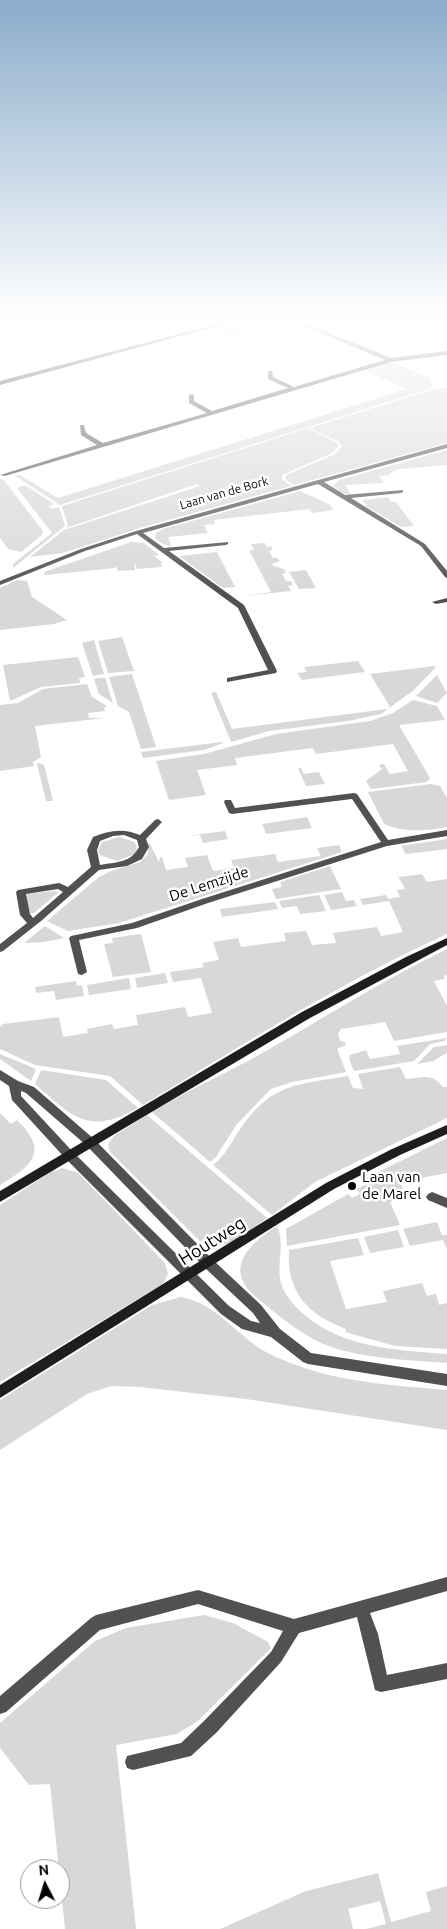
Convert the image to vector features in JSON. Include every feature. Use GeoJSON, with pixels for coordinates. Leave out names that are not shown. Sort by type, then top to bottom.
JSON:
{"type":"FeatureCollection","features":[{"type":"Feature","properties":{"kind":"street"},"geometry":{"type":"LineString","coordinates":[[4,475],[215,412]]}},
{"type":"Feature","properties":{"kind":"street"},"geometry":{"type":"LineString","coordinates":[[82,426],[83,434],[103,446]]}},
{"type":"Feature","properties":{"kind":"street","name":"Laan van de Bork"},"geometry":{"type":"LineString","coordinates":[[0,583],[83,550],[138,532],[447,446]]}},
{"type":"Feature","properties":{"kind":"street"},"geometry":{"type":"LineString","coordinates":[[318,481],[423,545],[447,576]]}},
{"type":"Feature","properties":{"kind":"street"},"geometry":{"type":"LineString","coordinates":[[343,497],[401,491]]}},
{"type":"Feature","properties":{"kind":"street"},"geometry":{"type":"LineString","coordinates":[[138,532],[241,607],[274,671],[230,680]]}},
{"type":"Feature","properties":{"kind":"street"},"geometry":{"type":"LineString","coordinates":[[162,550],[226,543]]}},
{"type":"Feature","properties":{"kind":"street"},"geometry":{"type":"LineString","coordinates":[[436,602],[447,600]]}},
{"type":"Feature","properties":{"kind":"street"},"geometry":{"type":"LineString","coordinates":[[228,802],[232,812],[354,796],[386,843]]}},
{"type":"Feature","properties":{"kind":"street"},"geometry":{"type":"LineString","coordinates":[[141,838],[158,822]]}},
{"type":"Feature","properties":{"kind":"street"},"geometry":{"type":"LineString","coordinates":[[96,868],[92,850],[96,839],[106,834],[124,832],[141,838]]}},
{"type":"Feature","properties":{"kind":"street","name":"De Lemzijde"},"geometry":{"type":"LineString","coordinates":[[82,972],[74,938],[134,926],[205,900],[386,843],[447,833]]}},
{"type":"Feature","properties":{"kind":"street"},"geometry":{"type":"LineString","coordinates":[[0,949],[70,892],[96,868],[124,864],[139,857],[144,847],[141,838]]}},
{"type":"Feature","properties":{"kind":"street"},"geometry":{"type":"LineString","coordinates":[[33,923],[25,915],[21,892],[58,886],[70,892]]}},
{"type":"Feature","properties":{"kind":"street"},"geometry":{"type":"LineString","coordinates":[[0,1197],[69,1154],[306,1015],[447,941]]}},
{"type":"Feature","properties":{"kind":"street"},"geometry":{"type":"LineString","coordinates":[[0,1074],[14,1084],[30,1090],[90,1142],[208,1264],[257,1310],[275,1333],[308,1358],[447,1380]]}},
{"type":"Feature","properties":{"kind":"street"},"geometry":{"type":"LineString","coordinates":[[14,1084],[16,1097],[69,1154],[189,1276],[225,1310],[247,1325],[275,1333]]}},
{"type":"Feature","properties":{"kind":"street","name":"Houtweg"},"geometry":{"type":"LineString","coordinates":[[0,1392],[189,1276],[330,1186],[396,1152],[447,1129]]}},
{"type":"Feature","properties":{"kind":"street"},"geometry":{"type":"LineString","coordinates":[[432,1197],[447,1204]]}},
{"type":"Feature","properties":{"kind":"street"},"geometry":{"type":"LineString","coordinates":[[0,1706],[96,1623],[198,1597],[294,1628],[361,1607],[447,1584]]}},
{"type":"Feature","properties":{"kind":"street"},"geometry":{"type":"LineString","coordinates":[[361,1607],[370,1634],[380,1684],[447,1671]]}},
{"type":"Feature","properties":{"kind":"street"},"geometry":{"type":"LineString","coordinates":[[133,1762],[185,1750],[210,1727],[276,1656],[294,1628]]}},
{"type":"Feature","properties":{"kind":"shaded area"},"geometry":{"type":"Polygon","coordinates":[[[333,412],[356,412],[60,505],[15,476],[20,475],[58,498],[333,412]]]}},
{"type":"Feature","properties":{"kind":"shaded area"},"geometry":{"type":"Polygon","coordinates":[[[361,412],[447,412],[447,443],[294,485],[285,479],[286,475],[335,454],[342,446],[339,442],[310,428],[361,412]]]}},
{"type":"Feature","properties":{"kind":"shaded area"},"geometry":{"type":"Polygon","coordinates":[[[308,428],[336,442],[339,446],[332,453],[282,475],[282,479],[291,486],[143,527],[63,553],[30,557],[64,530],[200,486],[197,484],[66,528],[68,526],[62,506],[308,428]]]}},
{"type":"Feature","properties":{"kind":"shaded area"},"geometry":{"type":"Polygon","coordinates":[[[447,450],[447,465],[399,469],[389,475],[379,476],[384,483],[345,485],[351,495],[342,493],[333,486],[339,480],[447,450]]]}},
{"type":"Feature","properties":{"kind":"shaded area"},"geometry":{"type":"Polygon","coordinates":[[[0,479],[3,479],[43,531],[42,535],[21,552],[8,549],[0,538],[0,479]]]}},
{"type":"Feature","properties":{"kind":"shaded area"},"geometry":{"type":"Polygon","coordinates":[[[25,485],[54,504],[48,506],[52,509],[59,507],[65,526],[13,568],[13,564],[52,533],[17,488],[25,485]]]}},
{"type":"Feature","properties":{"kind":"shaded area"},"geometry":{"type":"Polygon","coordinates":[[[300,491],[329,504],[334,510],[312,513],[309,509],[214,520],[215,524],[204,525],[208,533],[168,537],[171,546],[163,544],[155,538],[156,533],[163,529],[300,491]]]}},
{"type":"Feature","properties":{"kind":"shaded area"},"geometry":{"type":"Polygon","coordinates":[[[388,497],[391,502],[396,502],[414,526],[401,527],[364,505],[366,505],[362,500],[388,497]]]}},
{"type":"Feature","properties":{"kind":"shaded area"},"geometry":{"type":"Polygon","coordinates":[[[131,542],[144,543],[159,555],[154,556],[162,562],[162,567],[137,569],[134,561],[135,570],[118,571],[117,567],[129,562],[114,568],[45,575],[44,572],[131,542]]]}},
{"type":"Feature","properties":{"kind":"shaded area"},"geometry":{"type":"Polygon","coordinates":[[[265,543],[267,547],[271,546],[273,550],[269,551],[273,558],[277,558],[280,561],[272,564],[273,566],[284,569],[286,573],[282,574],[286,581],[291,581],[293,585],[288,586],[291,591],[242,596],[271,592],[249,550],[254,550],[251,544],[265,543]]]}},
{"type":"Feature","properties":{"kind":"shaded area"},"geometry":{"type":"Polygon","coordinates":[[[217,552],[235,587],[223,588],[179,556],[217,552]]]}},
{"type":"Feature","properties":{"kind":"shaded area"},"geometry":{"type":"Polygon","coordinates":[[[306,570],[316,588],[299,589],[289,572],[306,570]]]}},
{"type":"Feature","properties":{"kind":"shaded area"},"geometry":{"type":"Polygon","coordinates":[[[17,580],[27,581],[32,597],[67,620],[54,624],[0,630],[0,588],[17,580]]]}},
{"type":"Feature","properties":{"kind":"shaded area"},"geometry":{"type":"Polygon","coordinates":[[[122,637],[134,671],[108,673],[98,641],[122,637]]]}},
{"type":"Feature","properties":{"kind":"shaded area"},"geometry":{"type":"Polygon","coordinates":[[[94,640],[104,674],[93,676],[82,643],[94,640]]]}},
{"type":"Feature","properties":{"kind":"shaded area"},"geometry":{"type":"Polygon","coordinates":[[[78,657],[85,677],[79,678],[80,683],[41,687],[10,701],[3,665],[78,657]]]}},
{"type":"Feature","properties":{"kind":"shaded area"},"geometry":{"type":"Polygon","coordinates":[[[358,661],[365,672],[302,680],[297,673],[307,672],[304,667],[358,661]]]}},
{"type":"Feature","properties":{"kind":"shaded area"},"geometry":{"type":"Polygon","coordinates":[[[436,667],[414,690],[381,714],[348,721],[269,731],[231,742],[211,693],[216,692],[232,729],[387,709],[390,707],[370,674],[436,667]]]}},
{"type":"Feature","properties":{"kind":"shaded area"},"geometry":{"type":"Polygon","coordinates":[[[132,674],[156,747],[141,749],[129,712],[118,706],[109,677],[132,674]]]}},
{"type":"Feature","properties":{"kind":"shaded area"},"geometry":{"type":"Polygon","coordinates":[[[437,675],[447,693],[437,703],[416,696],[437,675]]]}},
{"type":"Feature","properties":{"kind":"shaded area"},"geometry":{"type":"Polygon","coordinates":[[[105,678],[113,703],[99,694],[94,679],[105,678]]]}},
{"type":"Feature","properties":{"kind":"shaded area"},"geometry":{"type":"Polygon","coordinates":[[[87,684],[92,697],[107,706],[104,708],[105,711],[88,713],[89,718],[105,718],[35,726],[41,757],[33,762],[34,766],[0,771],[0,705],[18,703],[43,689],[87,684]]]}},
{"type":"Feature","properties":{"kind":"shaded area"},"geometry":{"type":"Polygon","coordinates":[[[413,700],[437,706],[445,720],[399,725],[430,778],[427,782],[371,789],[366,781],[382,769],[379,765],[384,764],[390,774],[408,771],[393,744],[316,754],[313,748],[235,758],[237,765],[197,770],[206,795],[169,800],[156,761],[204,754],[276,734],[370,721],[393,713],[413,700]]]}},
{"type":"Feature","properties":{"kind":"shaded area"},"geometry":{"type":"Polygon","coordinates":[[[222,742],[204,750],[143,758],[141,752],[222,742]]]}},
{"type":"Feature","properties":{"kind":"shaded area"},"geometry":{"type":"Polygon","coordinates":[[[37,764],[44,765],[53,801],[46,801],[37,764]]]}},
{"type":"Feature","properties":{"kind":"shaded area"},"geometry":{"type":"Polygon","coordinates":[[[298,768],[301,768],[304,774],[319,772],[325,784],[306,786],[298,768]]]}},
{"type":"Feature","properties":{"kind":"shaded area"},"geometry":{"type":"Polygon","coordinates":[[[431,784],[440,786],[447,798],[447,827],[415,830],[400,829],[384,824],[368,792],[431,784]]]}},
{"type":"Feature","properties":{"kind":"shaded area"},"geometry":{"type":"Polygon","coordinates":[[[307,817],[312,828],[266,834],[262,824],[307,817]]]}},
{"type":"Feature","properties":{"kind":"shaded area"},"geometry":{"type":"Polygon","coordinates":[[[225,831],[228,839],[203,843],[200,835],[186,836],[225,831]]]}},
{"type":"Feature","properties":{"kind":"shaded area"},"geometry":{"type":"Polygon","coordinates":[[[119,837],[135,842],[137,850],[135,854],[117,861],[100,855],[98,851],[102,842],[119,837]]]}},
{"type":"Feature","properties":{"kind":"shaded area"},"geometry":{"type":"Polygon","coordinates":[[[447,839],[447,849],[406,854],[401,846],[447,839]]]}},
{"type":"Feature","properties":{"kind":"shaded area"},"geometry":{"type":"Polygon","coordinates":[[[149,842],[159,862],[160,857],[162,857],[166,870],[188,867],[185,858],[207,855],[213,871],[234,868],[231,860],[275,854],[278,862],[321,856],[317,848],[339,845],[342,852],[119,923],[68,931],[47,921],[99,877],[111,871],[140,862],[148,854],[149,842]]]}},
{"type":"Feature","properties":{"kind":"shaded area"},"geometry":{"type":"Polygon","coordinates":[[[392,865],[399,877],[422,874],[427,882],[447,879],[447,934],[330,993],[143,1105],[110,1076],[35,1065],[0,1049],[0,1027],[3,1024],[59,1017],[63,1037],[88,1033],[87,1029],[112,1024],[114,1029],[138,1025],[136,1015],[185,1007],[188,1017],[212,1013],[201,978],[173,982],[170,972],[204,967],[202,963],[219,960],[213,942],[238,938],[241,947],[286,941],[284,933],[306,931],[312,945],[336,943],[333,933],[377,927],[381,936],[403,932],[389,901],[363,905],[360,899],[386,895],[388,899],[400,897],[397,890],[405,889],[392,865]]]}},
{"type":"Feature","properties":{"kind":"shaded area"},"geometry":{"type":"Polygon","coordinates":[[[330,866],[341,889],[276,899],[272,889],[282,887],[280,882],[330,866]]]}},
{"type":"Feature","properties":{"kind":"shaded area"},"geometry":{"type":"Polygon","coordinates":[[[59,892],[34,913],[30,913],[26,897],[28,894],[59,892]]]}},
{"type":"Feature","properties":{"kind":"shaded area"},"geometry":{"type":"Polygon","coordinates":[[[342,892],[346,901],[354,900],[357,906],[331,910],[324,895],[342,892]]]}},
{"type":"Feature","properties":{"kind":"shaded area"},"geometry":{"type":"Polygon","coordinates":[[[319,895],[326,911],[300,914],[297,906],[282,908],[279,901],[319,895]]]}},
{"type":"Feature","properties":{"kind":"shaded area"},"geometry":{"type":"Polygon","coordinates":[[[275,902],[278,909],[222,917],[220,909],[275,902]]]}},
{"type":"Feature","properties":{"kind":"shaded area"},"geometry":{"type":"Polygon","coordinates":[[[45,926],[64,938],[24,943],[45,926]]]}},
{"type":"Feature","properties":{"kind":"shaded area"},"geometry":{"type":"Polygon","coordinates":[[[141,934],[151,972],[113,977],[104,944],[113,943],[112,938],[141,934]]]}},
{"type":"Feature","properties":{"kind":"shaded area"},"geometry":{"type":"Polygon","coordinates":[[[447,949],[447,975],[444,976],[445,979],[434,981],[447,1006],[447,1032],[394,1041],[385,1022],[341,1029],[338,1034],[340,1041],[345,1042],[346,1045],[337,1049],[346,1072],[292,1082],[271,1089],[237,1124],[216,1157],[210,1162],[152,1112],[250,1060],[372,989],[447,949]]]}},
{"type":"Feature","properties":{"kind":"shaded area"},"geometry":{"type":"Polygon","coordinates":[[[165,973],[168,983],[137,988],[135,978],[165,973]]]}},
{"type":"Feature","properties":{"kind":"shaded area"},"geometry":{"type":"Polygon","coordinates":[[[129,978],[131,989],[89,995],[87,985],[129,978]]]}},
{"type":"Feature","properties":{"kind":"shaded area"},"geometry":{"type":"Polygon","coordinates":[[[76,981],[77,986],[82,985],[84,996],[56,1000],[54,991],[36,993],[35,987],[76,981]]]}},
{"type":"Feature","properties":{"kind":"shaded area"},"geometry":{"type":"Polygon","coordinates":[[[447,1038],[445,1041],[430,1044],[414,1061],[354,1071],[349,1059],[350,1055],[366,1050],[370,1059],[400,1054],[397,1046],[447,1038]]]}},
{"type":"Feature","properties":{"kind":"shaded area"},"geometry":{"type":"Polygon","coordinates":[[[447,1045],[447,1053],[433,1061],[417,1064],[434,1047],[447,1045]]]}},
{"type":"Feature","properties":{"kind":"shaded area"},"geometry":{"type":"Polygon","coordinates":[[[0,1054],[36,1069],[31,1081],[0,1059],[0,1054]]]}},
{"type":"Feature","properties":{"kind":"shaded area"},"geometry":{"type":"Polygon","coordinates":[[[400,1067],[406,1079],[427,1077],[435,1080],[443,1087],[447,1087],[447,1118],[315,1182],[272,1215],[213,1165],[225,1153],[253,1113],[276,1094],[301,1084],[348,1076],[353,1088],[363,1089],[358,1074],[400,1067]]]}},
{"type":"Feature","properties":{"kind":"shaded area"},"geometry":{"type":"Polygon","coordinates":[[[41,1070],[106,1080],[138,1108],[106,1121],[82,1119],[60,1106],[35,1084],[41,1070]]]}},
{"type":"Feature","properties":{"kind":"shaded area"},"geometry":{"type":"Polygon","coordinates":[[[0,1113],[11,1124],[17,1120],[33,1141],[35,1150],[28,1165],[0,1185],[0,1113]]]}},
{"type":"Feature","properties":{"kind":"shaded area"},"geometry":{"type":"Polygon","coordinates":[[[147,1115],[267,1218],[236,1240],[227,1244],[210,1246],[202,1243],[110,1152],[108,1144],[114,1136],[147,1115]]]}},
{"type":"Feature","properties":{"kind":"shaded area"},"geometry":{"type":"Polygon","coordinates":[[[447,1138],[447,1173],[400,1182],[407,1198],[390,1202],[400,1225],[287,1246],[286,1229],[348,1194],[352,1198],[360,1194],[357,1189],[366,1184],[362,1180],[447,1138]]]}},
{"type":"Feature","properties":{"kind":"shaded area"},"geometry":{"type":"Polygon","coordinates":[[[63,1168],[78,1173],[165,1263],[168,1274],[163,1284],[0,1382],[0,1205],[51,1172],[63,1168]]]}},
{"type":"Feature","properties":{"kind":"shaded area"},"geometry":{"type":"Polygon","coordinates":[[[437,1222],[442,1235],[447,1235],[447,1249],[443,1240],[410,1246],[403,1229],[437,1222]]]}},
{"type":"Feature","properties":{"kind":"shaded area"},"geometry":{"type":"Polygon","coordinates":[[[277,1226],[281,1240],[280,1278],[282,1286],[286,1295],[297,1308],[313,1321],[330,1332],[367,1345],[447,1354],[447,1363],[377,1357],[337,1349],[304,1334],[274,1312],[248,1289],[242,1279],[240,1270],[247,1252],[277,1226]]]}},
{"type":"Feature","properties":{"kind":"shaded area"},"geometry":{"type":"Polygon","coordinates":[[[398,1230],[404,1247],[370,1253],[364,1237],[398,1230]]]}},
{"type":"Feature","properties":{"kind":"shaded area"},"geometry":{"type":"Polygon","coordinates":[[[358,1238],[364,1255],[330,1261],[346,1309],[387,1302],[383,1291],[422,1283],[427,1296],[436,1294],[439,1305],[447,1303],[447,1349],[395,1346],[345,1332],[346,1329],[321,1317],[302,1300],[291,1278],[289,1250],[358,1238]]]}},
{"type":"Feature","properties":{"kind":"shaded area"},"geometry":{"type":"Polygon","coordinates":[[[181,1297],[205,1306],[255,1345],[287,1362],[354,1380],[447,1390],[447,1430],[246,1399],[140,1387],[111,1386],[87,1394],[0,1450],[0,1400],[152,1305],[181,1297]]]}},
{"type":"Feature","properties":{"kind":"shaded area"},"geometry":{"type":"Polygon","coordinates":[[[204,1615],[233,1623],[268,1642],[271,1648],[198,1721],[177,1734],[116,1745],[136,1929],[65,1929],[63,1909],[70,1909],[70,1859],[58,1859],[50,1784],[29,1785],[0,1748],[0,1723],[95,1641],[126,1628],[204,1615]]]}},
{"type":"Feature","properties":{"kind":"shaded area"},"geometry":{"type":"Polygon","coordinates":[[[378,1873],[391,1922],[431,1911],[426,1892],[447,1886],[447,1929],[366,1929],[386,1924],[380,1901],[348,1909],[353,1929],[220,1929],[306,1891],[378,1873]]]}},
{"type":"Feature","properties":{"kind":"place","name":"Laan van de Marel"},"geometry":{"type":"Point","coordinates":[352,1186]}}]}
